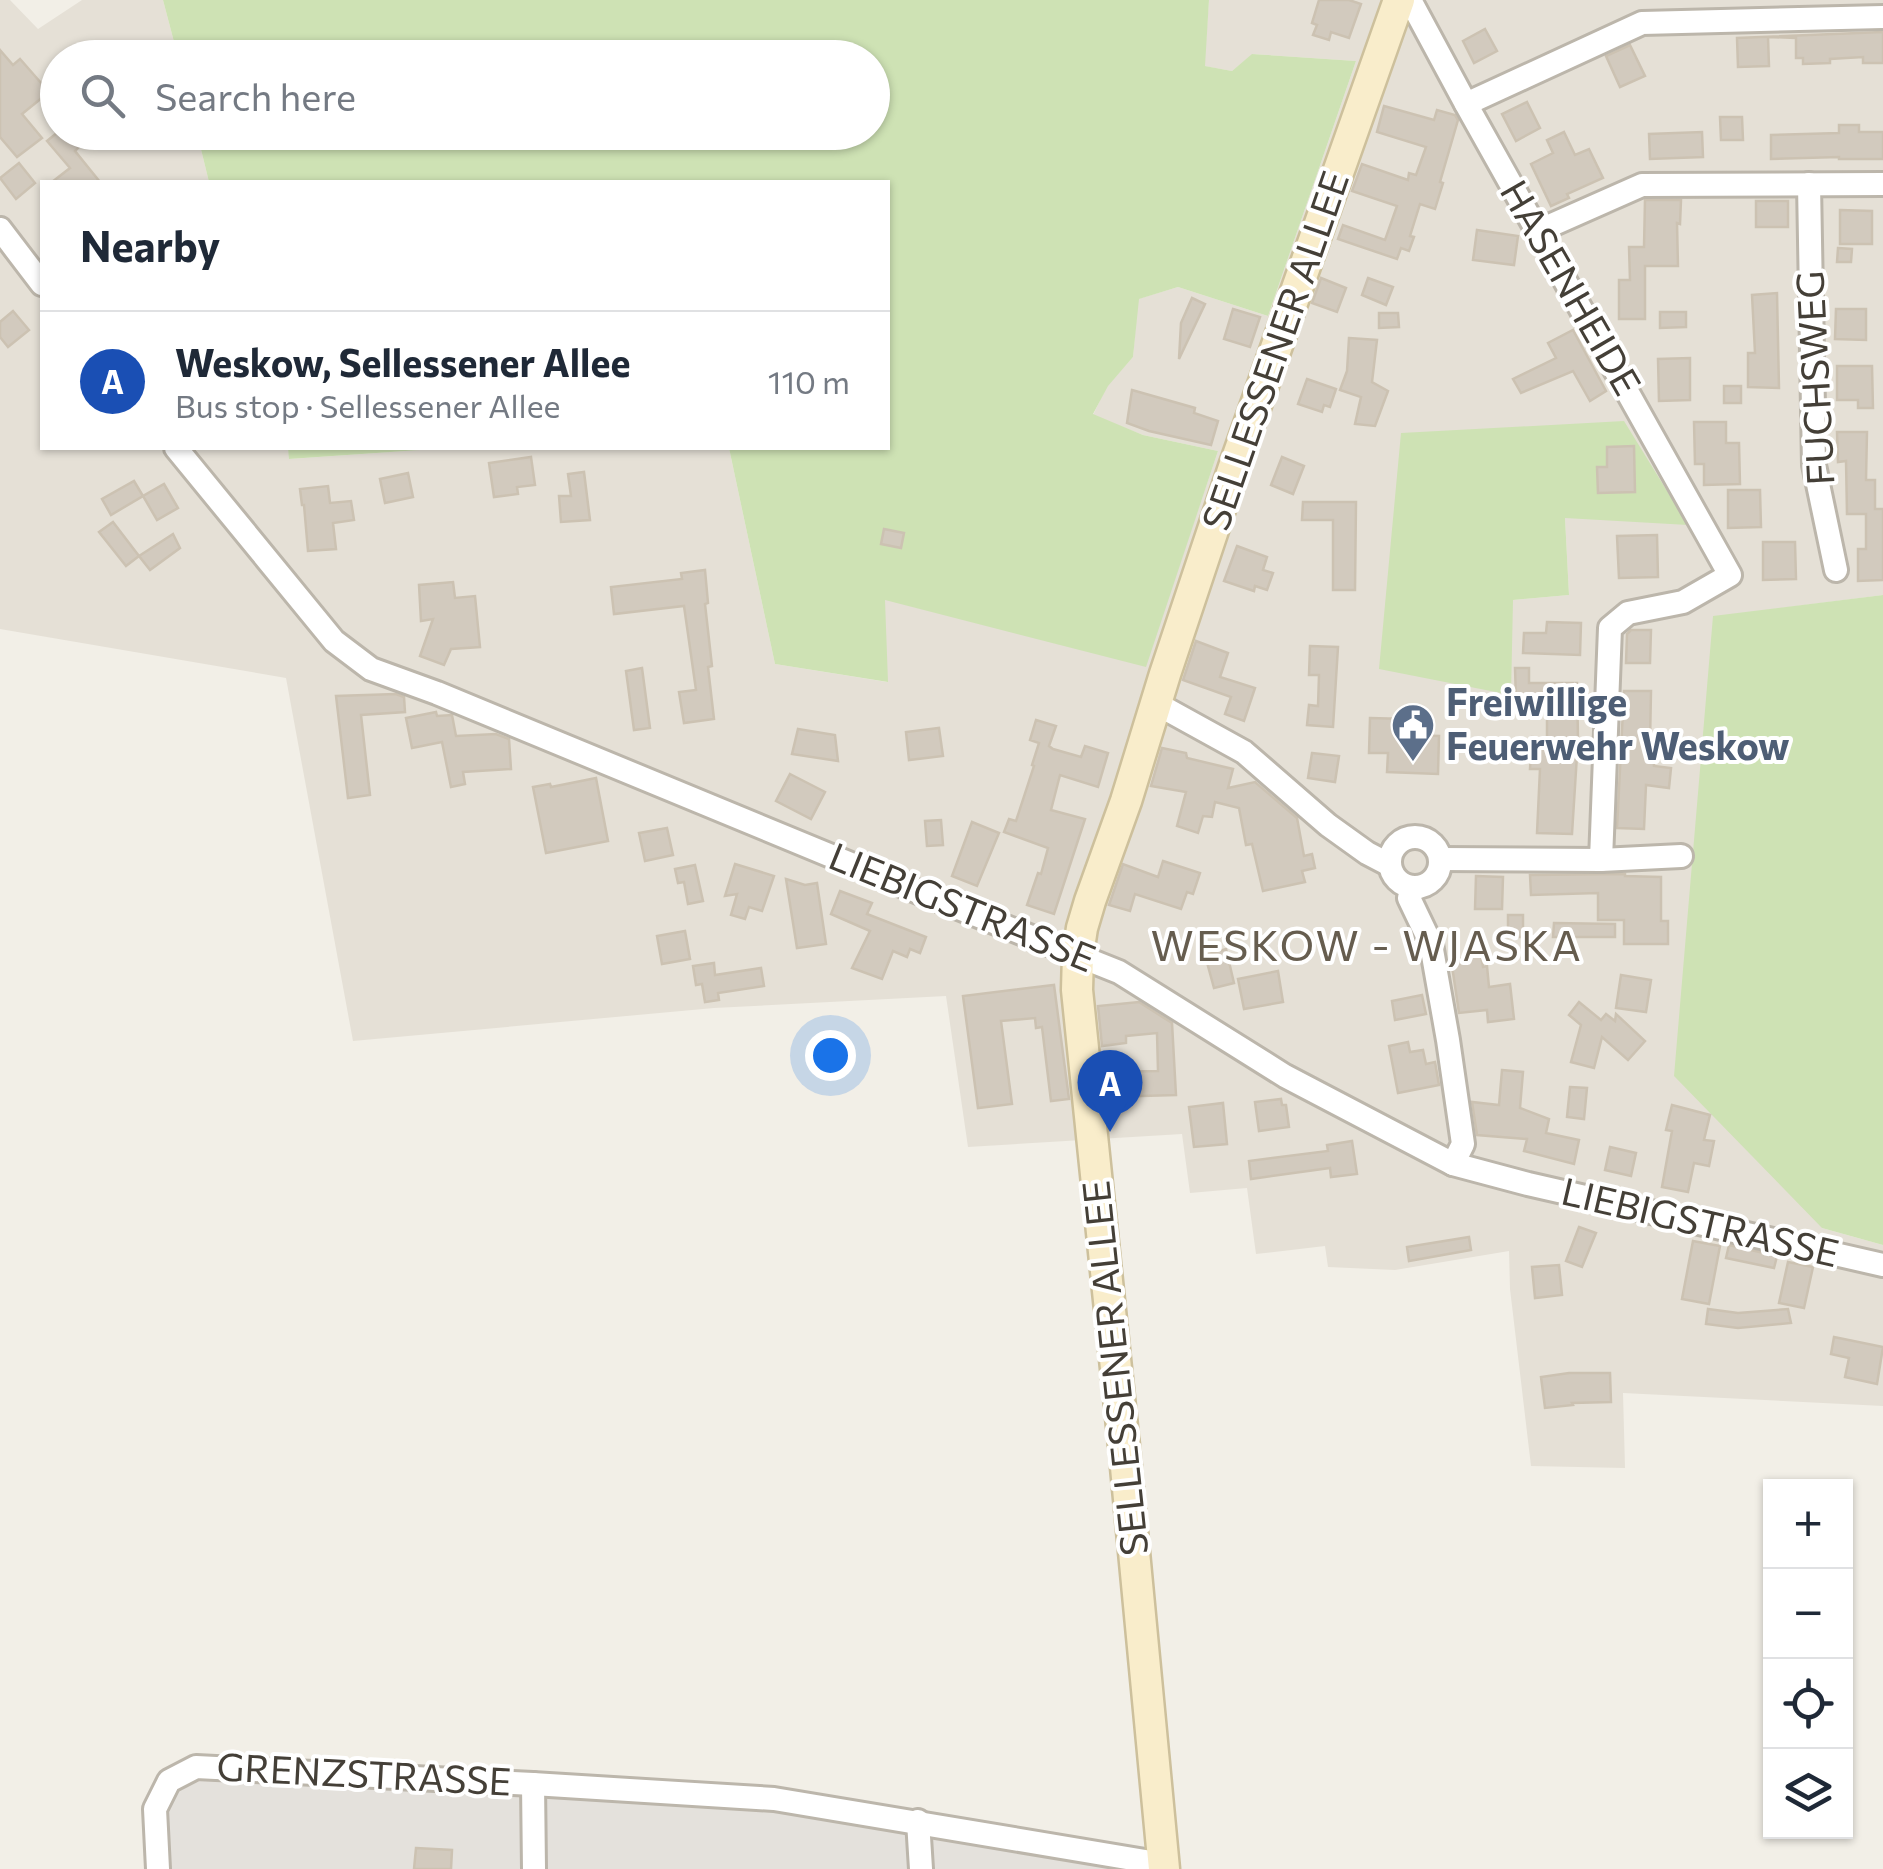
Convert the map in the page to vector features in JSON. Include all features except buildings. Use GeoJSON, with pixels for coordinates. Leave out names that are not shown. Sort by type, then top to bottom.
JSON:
{"type":"FeatureCollection","features":[{"type":"Feature","properties":{"kind":"main road","name":"SELLESSENER ALLEE"},"geometry":{"type":"LineString","coordinates":[[1164,1866],[1077,990],[1078,954],[1082,928],[1241,449],[1399,0]]}},
{"type":"Feature","properties":{"kind":"street","name":"HASENHEIDE"},"geometry":{"type":"LineString","coordinates":[[1410,0],[1730,575],[1683,602],[1628,613],[1610,628],[1601,860]]}},
{"type":"Feature","properties":{"kind":"street"},"geometry":{"type":"LineString","coordinates":[[1466,104],[1642,23],[1883,17]]}},
{"type":"Feature","properties":{"kind":"street","name":"FUCHSWEG"},"geometry":{"type":"LineString","coordinates":[[1809,184],[1814,465],[1836,570]]}},
{"type":"Feature","properties":{"kind":"street"},"geometry":{"type":"LineString","coordinates":[[1538,231],[1642,185],[1883,184]]}},
{"type":"Feature","properties":{"kind":"street"},"geometry":{"type":"LineString","coordinates":[[0,229],[40,281]]}},
{"type":"Feature","properties":{"kind":"street","name":"LIEBIGSTRASSE"},"geometry":{"type":"LineString","coordinates":[[178,450],[334,641],[371,669],[1119,972],[1284,1076],[1452,1164],[1883,1265]]}},
{"type":"Feature","properties":{"kind":"street"},"geometry":{"type":"LineString","coordinates":[[1156,704],[1244,752],[1328,826],[1390,866]]}},
{"type":"Feature","properties":{"kind":"street"},"geometry":{"type":"LineString","coordinates":[[1408,838],[1425,839],[1440,859],[1436,876],[1414,888],[1395,878],[1390,866],[1394,848],[1408,838]]}},
{"type":"Feature","properties":{"kind":"street"},"geometry":{"type":"LineString","coordinates":[[1440,859],[1682,856]]}},
{"type":"Feature","properties":{"kind":"street"},"geometry":{"type":"LineString","coordinates":[[1414,888],[1409,898],[1430,944],[1463,1144],[1452,1164]]}},
{"type":"Feature","properties":{"kind":"street","name":"GRENZSTRASSE"},"geometry":{"type":"LineString","coordinates":[[158,1869],[155,1809],[169,1781],[196,1767],[774,1799],[1164,1866]]}},
{"type":"Feature","properties":{"kind":"street","name":"GRENZSTRASSE"},"geometry":{"type":"LineString","coordinates":[[534,1784],[534,1869]]}},
{"type":"Feature","properties":{"kind":"street"},"geometry":{"type":"LineString","coordinates":[[918,1822],[921,1869]]}},
{"type":"Feature","properties":{"kind":"shaded area"},"geometry":{"type":"Polygon","coordinates":[[[0,0],[10,0],[38,29],[82,0],[163,0],[174,40],[40,40],[40,150],[201,150],[209,180],[40,180],[40,450],[288,450],[290,459],[420,450],[729,450],[775,664],[887,682],[884,599],[1145,666],[1218,451],[1143,435],[1093,415],[1107,386],[1133,357],[1138,299],[1178,287],[1268,316],[1356,61],[1253,54],[1232,71],[1204,66],[1209,0],[1883,0],[1883,595],[1713,617],[1822,1228],[1883,1245],[1883,1406],[1623,1393],[1625,1468],[1531,1466],[1509,1251],[1395,1270],[1328,1267],[1325,1246],[1256,1254],[1247,1188],[1190,1193],[1182,1134],[968,1147],[946,996],[714,1008],[353,1041],[286,678],[0,629],[0,0]],[[1624,421],[1513,600],[1569,595],[1565,518],[1624,421]]]}},
{"type":"Feature","properties":{"kind":"shaded area"},"geometry":{"type":"Polygon","coordinates":[[[198,1774],[775,1809],[1141,1869],[159,1869],[169,1781],[198,1774]]]}},
{"type":"Feature","properties":{"kind":"green space"},"geometry":{"type":"Polygon","coordinates":[[[163,0],[1209,0],[1205,66],[1232,71],[1252,54],[1356,61],[1268,316],[1178,287],[1139,299],[1133,357],[1108,386],[1093,414],[1143,435],[1218,451],[1146,667],[885,600],[888,682],[775,664],[729,450],[890,450],[890,180],[209,180],[201,150],[890,150],[890,40],[174,40],[163,0]]]}},
{"type":"Feature","properties":{"kind":"green space"},"geometry":{"type":"Polygon","coordinates":[[[1624,421],[1688,525],[1565,518],[1569,595],[1513,600],[1511,695],[1379,669],[1401,433],[1624,421]]]}},
{"type":"Feature","properties":{"kind":"green space"},"geometry":{"type":"Polygon","coordinates":[[[288,450],[420,450],[289,459],[288,450]]]}},
{"type":"Feature","properties":{"kind":"green space"},"geometry":{"type":"Polygon","coordinates":[[[1883,595],[1883,1245],[1822,1228],[1674,1076],[1713,616],[1883,595]]]}},
{"type":"Feature","properties":{"kind":"place","name":"Freiwillige Feuerwehr Weskow"},"geometry":{"type":"Point","coordinates":[1413,763]}},
{"type":"Feature","properties":{"kind":"place","name":"Weskow, Sellessener Allee"},"geometry":{"type":"Point","coordinates":[1110,1132]}},
{"type":"Feature","properties":{"kind":"district","name":"WESKOW - WJASKA"},"geometry":{"type":"Point","coordinates":[1367,946]}}]}
